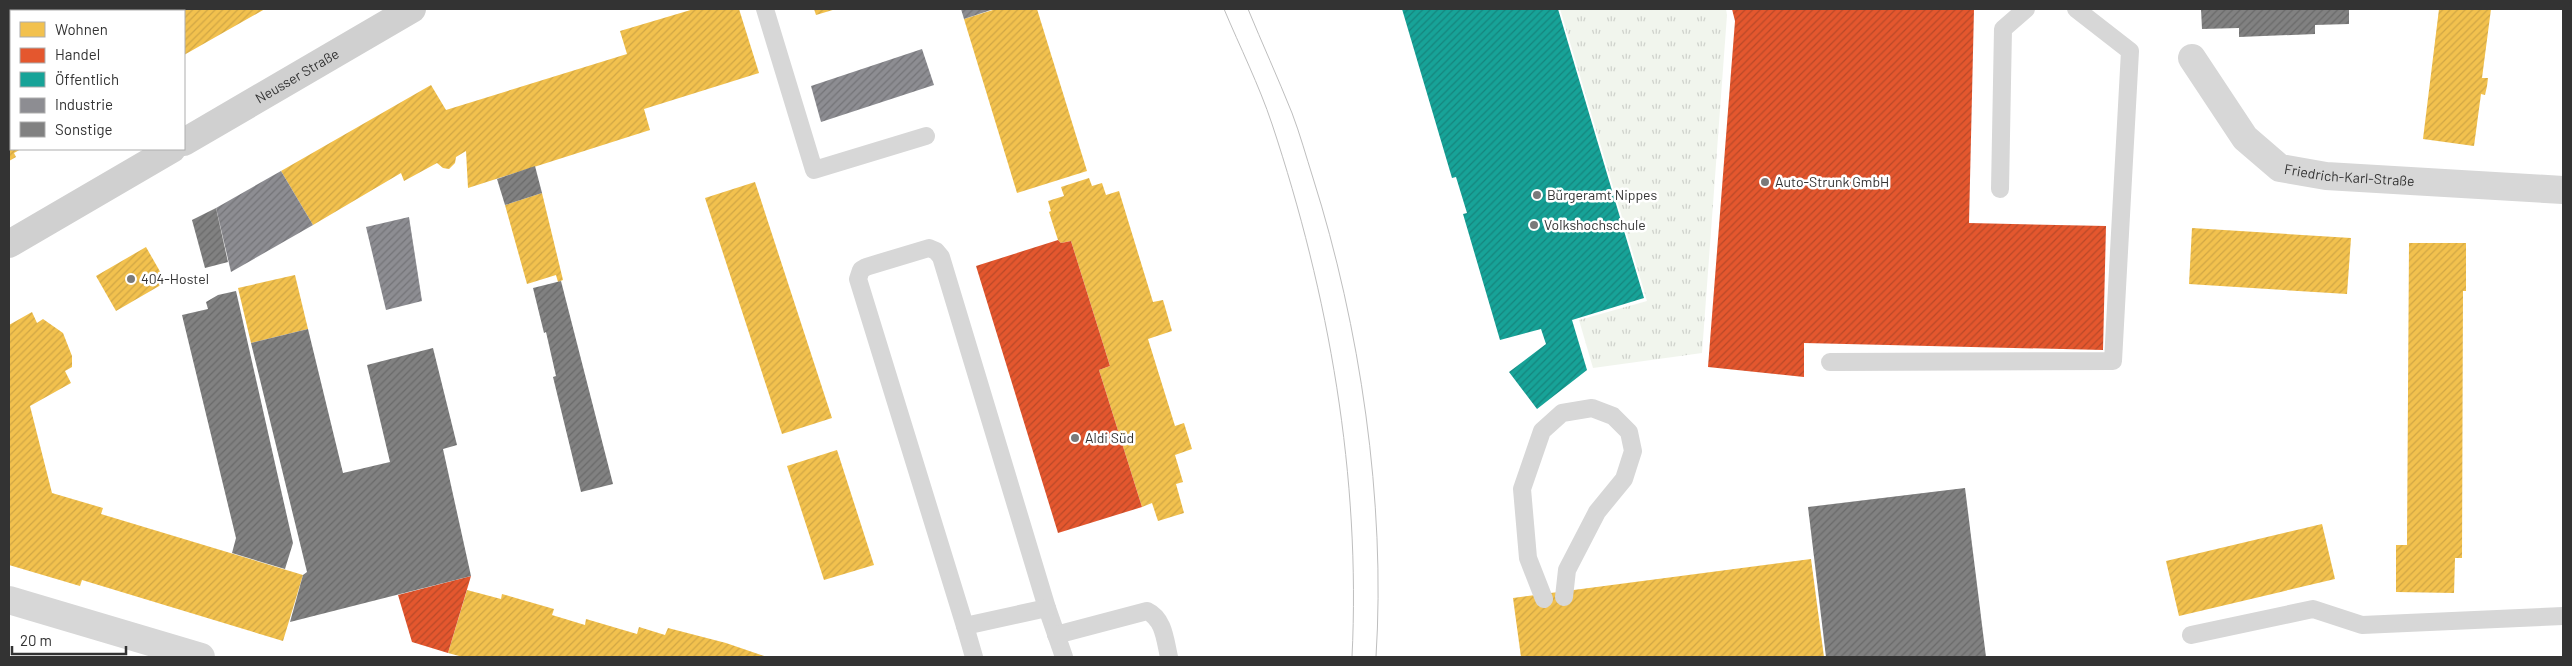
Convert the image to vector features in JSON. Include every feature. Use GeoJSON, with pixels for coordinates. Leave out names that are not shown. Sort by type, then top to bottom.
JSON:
{"type":"FeatureCollection","features":[{"type":"Feature","properties":{"kind":"main road","name":"Neusser Straße"},"geometry":{"type":"LineString","coordinates":[[185,141],[412,9]]}},
{"type":"Feature","properties":{"kind":"main road"},"geometry":{"type":"LineString","coordinates":[[9,244],[170,150]]}},
{"type":"Feature","properties":{"kind":"street","name":"Friedrich-Karl-Straße"},"geometry":{"type":"LineString","coordinates":[[2192,58],[2245,138],[2280,168],[2326,176],[2563,190]]}},
{"type":"Feature","properties":{"kind":"street"},"geometry":{"type":"LineString","coordinates":[[9,600],[201,657]]}},
{"type":"Feature","properties":{"kind":"lane"},"geometry":{"type":"LineString","coordinates":[[765,9],[814,170],[926,136]]}},
{"type":"Feature","properties":{"kind":"lane"},"geometry":{"type":"LineString","coordinates":[[2000,189],[2004,29],[2026,9]]}},
{"type":"Feature","properties":{"kind":"lane"},"geometry":{"type":"LineString","coordinates":[[1830,362],[2113,361],[2130,52],[2076,9]]}},
{"type":"Feature","properties":{"kind":"lane"},"geometry":{"type":"LineString","coordinates":[[974,657],[858,279],[861,270],[866,267],[929,248],[936,250],[941,257],[1047,608],[1064,657]]}},
{"type":"Feature","properties":{"kind":"lane"},"geometry":{"type":"LineString","coordinates":[[1544,599],[1528,558],[1522,489],[1542,431],[1562,413],[1592,408],[1613,416],[1629,432],[1632,451],[1624,479],[1597,512],[1567,570],[1564,596]]}},
{"type":"Feature","properties":{"kind":"lane"},"geometry":{"type":"LineString","coordinates":[[965,626],[1047,608]]}},
{"type":"Feature","properties":{"kind":"lane"},"geometry":{"type":"LineString","coordinates":[[2191,635],[2313,609],[2362,625],[2563,616]]}},
{"type":"Feature","properties":{"kind":"lane"},"geometry":{"type":"LineString","coordinates":[[1056,635],[1147,611],[1155,615],[1160,622],[1169,657]]}},
{"type":"Feature","properties":{"kind":"green space"},"geometry":{"type":"Polygon","coordinates":[[[1560,9],[1726,9],[1702,353],[1593,368],[1579,320],[1647,301],[1560,9]]]}},
{"type":"Feature","properties":{"kind":"building: Wohnen"},"geometry":{"type":"Polygon","coordinates":[[[24,9],[67,9],[46,10],[24,9]]]}},
{"type":"Feature","properties":{"kind":"building: Wohnen"},"geometry":{"type":"Polygon","coordinates":[[[265,9],[185,54],[185,10],[168,10],[265,9]]]}},
{"type":"Feature","properties":{"kind":"building: Wohnen"},"geometry":{"type":"Polygon","coordinates":[[[694,9],[739,9],[759,73],[644,109],[650,130],[468,188],[466,151],[456,157],[455,163],[449,169],[443,168],[437,163],[404,181],[401,173],[313,225],[281,171],[431,85],[446,110],[627,54],[620,31],[694,9]]]}},
{"type":"Feature","properties":{"kind":"building: Wohnen"},"geometry":{"type":"Polygon","coordinates":[[[814,9],[836,9],[816,15],[814,9]]]}},
{"type":"Feature","properties":{"kind":"building: Wohnen"},"geometry":{"type":"Polygon","coordinates":[[[996,9],[1037,9],[1087,171],[1017,193],[964,19],[996,9]]]}},
{"type":"Feature","properties":{"kind":"building: Wohnen"},"geometry":{"type":"Polygon","coordinates":[[[2439,9],[2491,9],[2482,78],[2488,78],[2485,95],[2481,94],[2474,146],[2423,139],[2439,9]]]}},
{"type":"Feature","properties":{"kind":"building: Wohnen"},"geometry":{"type":"Polygon","coordinates":[[[9,49],[10,150],[19,150],[14,153],[16,157],[9,161],[9,49]]]}},
{"type":"Feature","properties":{"kind":"building: Wohnen"},"geometry":{"type":"Polygon","coordinates":[[[1089,178],[1092,186],[1102,183],[1106,195],[1119,191],[1153,302],[1163,300],[1172,331],[1148,339],[1175,426],[1184,423],[1192,449],[1175,455],[1183,482],[1176,484],[1184,513],[1158,521],[1152,503],[1142,507],[1099,370],[1110,366],[1071,241],[1061,243],[1058,240],[1049,212],[1051,211],[1048,201],[1064,196],[1061,187],[1089,178]]]}},
{"type":"Feature","properties":{"kind":"building: Wohnen"},"geometry":{"type":"Polygon","coordinates":[[[755,182],[832,418],[782,434],[705,198],[755,182]]]}},
{"type":"Feature","properties":{"kind":"building: Wohnen"},"geometry":{"type":"Polygon","coordinates":[[[542,193],[563,280],[558,282],[556,275],[527,284],[505,205],[542,193]]]}},
{"type":"Feature","properties":{"kind":"building: Wohnen"},"geometry":{"type":"Polygon","coordinates":[[[2192,228],[2351,238],[2347,294],[2189,284],[2192,228]]]}},
{"type":"Feature","properties":{"kind":"building: Wohnen"},"geometry":{"type":"Polygon","coordinates":[[[2409,243],[2466,243],[2466,291],[2463,291],[2462,558],[2455,558],[2454,593],[2396,592],[2396,545],[2407,545],[2409,243]]]}},
{"type":"Feature","properties":{"kind":"building: Wohnen","name":"404-Hostel"},"geometry":{"type":"Polygon","coordinates":[[[146,247],[166,282],[116,311],[96,276],[146,247]]]}},
{"type":"Feature","properties":{"kind":"building: Wohnen"},"geometry":{"type":"Polygon","coordinates":[[[295,275],[308,329],[251,343],[238,288],[295,275]]]}},
{"type":"Feature","properties":{"kind":"building: Wohnen"},"geometry":{"type":"Polygon","coordinates":[[[32,312],[37,323],[43,319],[63,333],[72,356],[72,367],[65,371],[71,383],[30,406],[52,493],[103,508],[101,514],[303,575],[283,641],[82,580],[80,586],[9,565],[9,325],[32,312]]]}},
{"type":"Feature","properties":{"kind":"building: Wohnen"},"geometry":{"type":"Polygon","coordinates":[[[837,450],[874,565],[824,580],[787,466],[837,450]]]}},
{"type":"Feature","properties":{"kind":"building: Wohnen"},"geometry":{"type":"Polygon","coordinates":[[[2322,524],[2335,579],[2179,616],[2166,561],[2322,524]]]}},
{"type":"Feature","properties":{"kind":"building: Wohnen"},"geometry":{"type":"Polygon","coordinates":[[[1811,559],[1824,657],[1521,657],[1513,598],[1811,559]]]}},
{"type":"Feature","properties":{"kind":"building: Wohnen"},"geometry":{"type":"Polygon","coordinates":[[[467,590],[501,599],[502,594],[554,609],[552,615],[585,625],[586,619],[637,634],[639,627],[665,635],[668,628],[726,643],[767,657],[463,657],[448,653],[467,590]]]}},
{"type":"Feature","properties":{"kind":"building: Handel"},"geometry":{"type":"Polygon","coordinates":[[[1732,9],[1974,9],[1969,223],[2106,226],[2103,350],[1804,343],[1804,377],[1708,367],[1735,21],[1732,9]]]}},
{"type":"Feature","properties":{"kind":"building: Handel","name":"Aldi Süd"},"geometry":{"type":"Polygon","coordinates":[[[1058,240],[1061,243],[1071,241],[1110,366],[1099,370],[1142,507],[1058,533],[976,266],[1058,240]]]}},
{"type":"Feature","properties":{"kind":"building: Handel"},"geometry":{"type":"Polygon","coordinates":[[[471,576],[448,653],[412,642],[398,595],[471,576]]]}},
{"type":"Feature","properties":{"kind":"building: Öffentlich","name":"Bürgeramt Nippes"},"geometry":{"type":"Polygon","coordinates":[[[1402,9],[1558,9],[1644,298],[1572,320],[1587,370],[1537,409],[1509,372],[1546,344],[1541,329],[1500,340],[1463,214],[1467,213],[1456,177],[1452,178],[1402,9]]]}},
{"type":"Feature","properties":{"kind":"building: Industrie"},"geometry":{"type":"Polygon","coordinates":[[[961,9],[990,9],[991,10],[964,19],[961,9]]]}},
{"type":"Feature","properties":{"kind":"building: Industrie"},"geometry":{"type":"Polygon","coordinates":[[[922,49],[934,85],[821,122],[811,86],[922,49]]]}},
{"type":"Feature","properties":{"kind":"building: Industrie"},"geometry":{"type":"Polygon","coordinates":[[[281,171],[313,225],[231,272],[216,208],[281,171]]]}},
{"type":"Feature","properties":{"kind":"building: Industrie"},"geometry":{"type":"Polygon","coordinates":[[[409,217],[422,301],[386,310],[366,227],[409,217]]]}},
{"type":"Feature","properties":{"kind":"building: Sonstige"},"geometry":{"type":"Polygon","coordinates":[[[2201,9],[2349,9],[2349,24],[2315,25],[2315,34],[2239,37],[2239,28],[2202,29],[2201,9]]]}},
{"type":"Feature","properties":{"kind":"building: Sonstige"},"geometry":{"type":"Polygon","coordinates":[[[535,166],[542,193],[505,205],[497,179],[535,166]]]}},
{"type":"Feature","properties":{"kind":"building: Sonstige"},"geometry":{"type":"Polygon","coordinates":[[[216,208],[228,262],[205,268],[192,220],[216,208]]]}},
{"type":"Feature","properties":{"kind":"building: Sonstige"},"geometry":{"type":"Polygon","coordinates":[[[561,281],[613,484],[581,492],[553,377],[556,376],[546,332],[544,333],[533,288],[561,281]]]}},
{"type":"Feature","properties":{"kind":"building: Sonstige"},"geometry":{"type":"Polygon","coordinates":[[[236,291],[293,543],[285,569],[232,553],[236,538],[182,315],[208,309],[206,302],[218,295],[236,291]]]}},
{"type":"Feature","properties":{"kind":"building: Sonstige"},"geometry":{"type":"Polygon","coordinates":[[[308,329],[343,473],[390,462],[367,365],[433,348],[457,445],[443,449],[471,576],[290,622],[303,575],[307,572],[251,343],[308,329]]]}},
{"type":"Feature","properties":{"kind":"building: Sonstige"},"geometry":{"type":"Polygon","coordinates":[[[1965,488],[1986,657],[1826,657],[1808,507],[1965,488]]]}},
{"type":"Feature","properties":{"kind":"tram line"},"geometry":{"type":"LineString","coordinates":[[1224,9],[1272,124],[1310,254],[1325,320],[1346,454],[1353,589],[1352,657]]}},
{"type":"Feature","properties":{"kind":"tram line"},"geometry":{"type":"LineString","coordinates":[[1248,9],[1292,113],[1303,145],[1330,235],[1344,293],[1366,415],[1373,476],[1378,598],[1376,657]]}},
{"type":"Feature","properties":{"kind":"place","name":"Auto-Strunk GmbH"},"geometry":{"type":"Point","coordinates":[1765,182]}},
{"type":"Feature","properties":{"kind":"place","name":"Bürgeramt Nippes"},"geometry":{"type":"Point","coordinates":[1537,195]}},
{"type":"Feature","properties":{"kind":"place","name":"Volkshochschule"},"geometry":{"type":"Point","coordinates":[1534,225]}},
{"type":"Feature","properties":{"kind":"place","name":"404-Hostel"},"geometry":{"type":"Point","coordinates":[131,279]}},
{"type":"Feature","properties":{"kind":"place","name":"Aldi Süd"},"geometry":{"type":"Point","coordinates":[1075,438]}}]}
